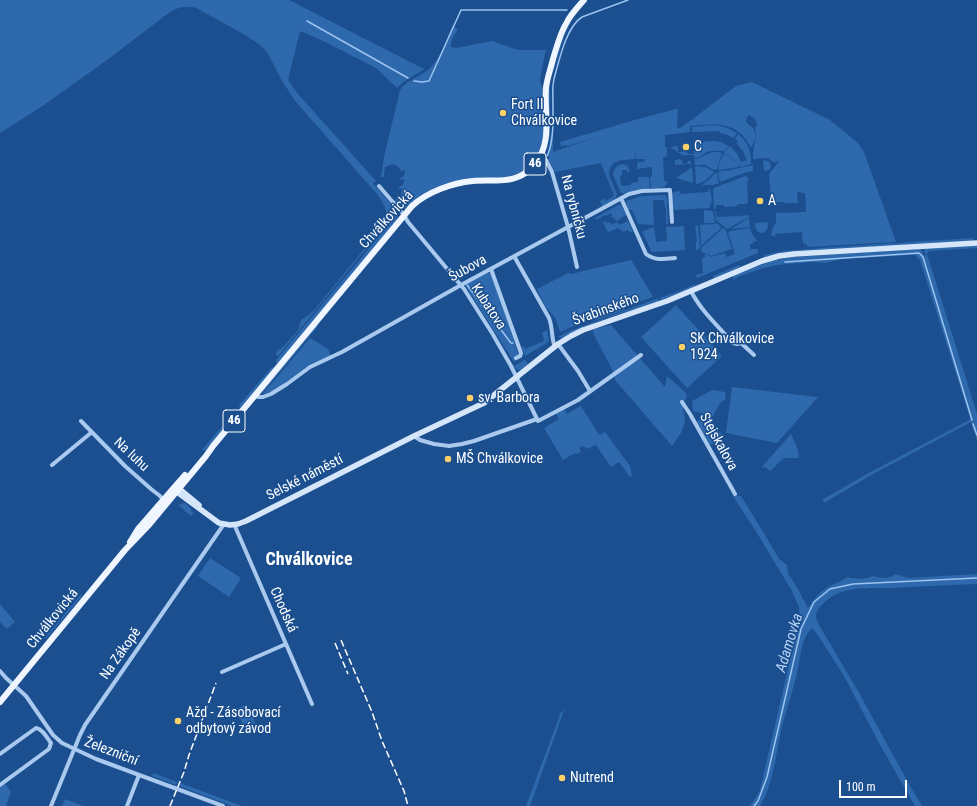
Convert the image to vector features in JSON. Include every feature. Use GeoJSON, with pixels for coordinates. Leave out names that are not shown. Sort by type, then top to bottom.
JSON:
{"type":"FeatureCollection","features":[{"type":"Feature","properties":{"kind":"main road","name":"Chválkovická"},"geometry":{"type":"LineString","coordinates":[[0,702],[125,550],[148,526],[165,502],[255,396],[404,215],[427,194],[468,182],[503,181],[516,178],[532,168],[541,156],[546,138],[547,81],[557,45],[566,23],[584,0]]}},
{"type":"Feature","properties":{"kind":"street","name":"Na rybníčku"},"geometry":{"type":"LineString","coordinates":[[541,156],[546,160],[551,169],[568,227],[577,267]]}},
{"type":"Feature","properties":{"kind":"street","name":"Kubatova"},"geometry":{"type":"LineString","coordinates":[[378,186],[404,215],[408,222],[461,285],[511,366],[538,420]]}},
{"type":"Feature","properties":{"kind":"street","name":"Šubova"},"geometry":{"type":"LineString","coordinates":[[255,396],[263,396],[277,390],[310,367],[342,352],[621,198],[636,192],[670,190],[672,222]]}},
{"type":"Feature","properties":{"kind":"street"},"geometry":{"type":"LineString","coordinates":[[621,198],[646,254],[656,259],[676,258]]}},
{"type":"Feature","properties":{"kind":"street","name":"Švabinského"},"geometry":{"type":"LineString","coordinates":[[516,378],[557,346],[583,330],[667,301],[762,261],[790,255],[977,243]]}},
{"type":"Feature","properties":{"kind":"street"},"geometry":{"type":"LineString","coordinates":[[514,256],[549,318],[552,326],[553,343],[578,371],[590,391]]}},
{"type":"Feature","properties":{"kind":"street","name":"Kubatova"},"geometry":{"type":"LineString","coordinates":[[491,269],[521,353],[520,356],[516,358]]}},
{"type":"Feature","properties":{"kind":"street"},"geometry":{"type":"LineString","coordinates":[[691,291],[697,302],[733,342],[737,344],[741,343],[754,355]]}},
{"type":"Feature","properties":{"kind":"street"},"geometry":{"type":"LineString","coordinates":[[414,436],[420,440],[434,444],[449,446],[474,441],[538,420],[578,400],[641,355]]}},
{"type":"Feature","properties":{"kind":"street","name":"Selské náměstí"},"geometry":{"type":"LineString","coordinates":[[224,524],[234,524],[246,521],[414,436],[484,403],[516,378]]}},
{"type":"Feature","properties":{"kind":"street","name":"Stejskalova"},"geometry":{"type":"LineString","coordinates":[[682,402],[735,494]]}},
{"type":"Feature","properties":{"kind":"street","name":"Na luhu"},"geometry":{"type":"LineString","coordinates":[[81,421],[125,466],[165,502]]}},
{"type":"Feature","properties":{"kind":"street"},"geometry":{"type":"LineString","coordinates":[[52,466],[92,432]]}},
{"type":"Feature","properties":{"kind":"street"},"geometry":{"type":"LineString","coordinates":[[176,489],[196,503],[216,521],[224,524]]}},
{"type":"Feature","properties":{"kind":"street","name":"Na Zákopě"},"geometry":{"type":"LineString","coordinates":[[51,806],[85,725],[224,524]]}},
{"type":"Feature","properties":{"kind":"street","name":"Chodská"},"geometry":{"type":"LineString","coordinates":[[234,524],[312,704]]}},
{"type":"Feature","properties":{"kind":"street"},"geometry":{"type":"LineString","coordinates":[[222,672],[286,644]]}},
{"type":"Feature","properties":{"kind":"street","name":"Železniční"},"geometry":{"type":"LineString","coordinates":[[0,671],[26,696],[57,739],[65,745],[74,750],[223,806]]}},
{"type":"Feature","properties":{"kind":"street"},"geometry":{"type":"LineString","coordinates":[[0,754],[36,728],[42,730],[51,744],[49,749],[0,785]]}},
{"type":"Feature","properties":{"kind":"street"},"geometry":{"type":"LineString","coordinates":[[127,806],[139,775]]}},
{"type":"Feature","properties":{"kind":"shaded area"},"geometry":{"type":"Polygon","coordinates":[[[0,0],[289,0],[424,69],[397,88],[376,68],[300,31],[288,80],[298,94],[376,181],[373,183],[391,204],[392,216],[278,356],[276,355],[277,350],[281,349],[298,330],[301,320],[315,309],[383,226],[386,217],[386,210],[377,194],[295,101],[281,79],[267,52],[247,36],[196,8],[182,7],[170,12],[107,60],[44,105],[0,133],[0,0]]]}},
{"type":"Feature","properties":{"kind":"shaded area"},"geometry":{"type":"Polygon","coordinates":[[[571,21],[564,37],[550,83],[562,40],[571,21]]]}},
{"type":"Feature","properties":{"kind":"shaded area"},"geometry":{"type":"Polygon","coordinates":[[[452,26],[458,29],[452,40],[451,47],[456,48],[492,41],[518,50],[546,50],[540,82],[543,88],[544,132],[540,148],[535,160],[527,168],[518,173],[495,179],[449,183],[424,193],[405,209],[401,209],[394,201],[401,196],[402,188],[399,189],[399,187],[403,185],[404,179],[400,180],[400,178],[404,176],[405,170],[401,171],[394,164],[390,165],[385,167],[384,177],[381,177],[384,157],[400,90],[432,66],[442,50],[452,26]]]}},
{"type":"Feature","properties":{"kind":"shaded area"},"geometry":{"type":"Polygon","coordinates":[[[752,82],[830,120],[858,143],[864,152],[896,242],[808,247],[803,243],[802,232],[775,234],[775,237],[771,235],[773,227],[776,223],[776,213],[806,212],[805,193],[797,192],[798,203],[771,201],[769,174],[779,161],[774,163],[768,158],[753,159],[756,135],[755,127],[757,125],[755,118],[751,117],[750,115],[747,117],[746,121],[753,128],[755,133],[751,148],[740,133],[735,129],[723,125],[690,126],[690,132],[665,135],[667,156],[663,158],[664,181],[667,181],[667,184],[664,187],[651,188],[650,177],[652,176],[652,167],[637,169],[637,164],[639,162],[644,162],[645,159],[636,159],[635,152],[635,159],[622,160],[614,163],[611,166],[609,175],[617,194],[613,200],[602,206],[600,201],[605,198],[606,201],[614,196],[601,163],[555,172],[549,160],[548,154],[551,135],[553,135],[553,152],[600,136],[567,146],[561,146],[560,142],[676,109],[678,109],[677,125],[678,128],[680,128],[736,86],[752,82]]]}},
{"type":"Feature","properties":{"kind":"shaded area"},"geometry":{"type":"Polygon","coordinates":[[[550,83],[550,136],[548,147],[549,94],[550,83]]]}},
{"type":"Feature","properties":{"kind":"shaded area"},"geometry":{"type":"Polygon","coordinates":[[[715,125],[725,127],[737,133],[733,138],[726,134],[720,133],[720,131],[692,132],[692,127],[715,125]]]}},
{"type":"Feature","properties":{"kind":"shaded area"},"geometry":{"type":"Polygon","coordinates":[[[738,134],[747,144],[751,159],[751,164],[740,167],[739,164],[724,153],[730,146],[737,154],[741,162],[747,160],[743,151],[736,143],[738,141],[735,139],[738,134]]]}},
{"type":"Feature","properties":{"kind":"shaded area"},"geometry":{"type":"Polygon","coordinates":[[[714,141],[721,142],[729,146],[724,151],[709,151],[695,158],[694,155],[682,155],[670,147],[678,146],[678,152],[686,151],[688,154],[694,154],[694,144],[714,141]]]}},
{"type":"Feature","properties":{"kind":"shaded area"},"geometry":{"type":"Polygon","coordinates":[[[713,152],[722,153],[717,169],[714,170],[705,165],[695,165],[694,159],[713,152]]]}},
{"type":"Feature","properties":{"kind":"shaded area"},"geometry":{"type":"Polygon","coordinates":[[[724,154],[739,164],[739,167],[718,169],[724,154]]]}},
{"type":"Feature","properties":{"kind":"shaded area"},"geometry":{"type":"Polygon","coordinates":[[[680,159],[683,164],[687,164],[688,161],[691,161],[691,164],[675,165],[675,160],[680,159]]]}},
{"type":"Feature","properties":{"kind":"shaded area"},"geometry":{"type":"Polygon","coordinates":[[[764,160],[768,161],[771,165],[771,168],[766,171],[764,170],[764,160]]]}},
{"type":"Feature","properties":{"kind":"shaded area"},"geometry":{"type":"Polygon","coordinates":[[[623,164],[628,166],[630,172],[627,172],[627,170],[622,170],[622,175],[620,176],[621,186],[631,185],[631,183],[638,182],[638,177],[649,177],[650,188],[624,194],[621,193],[613,175],[616,167],[623,164]]]}},
{"type":"Feature","properties":{"kind":"shaded area"},"geometry":{"type":"Polygon","coordinates":[[[753,165],[753,171],[720,182],[718,173],[720,171],[753,165]]]}},
{"type":"Feature","properties":{"kind":"shaded area"},"geometry":{"type":"Polygon","coordinates":[[[695,166],[705,167],[714,172],[704,181],[696,184],[695,166]]]}},
{"type":"Feature","properties":{"kind":"shaded area"},"geometry":{"type":"Polygon","coordinates":[[[692,167],[693,183],[676,178],[692,167]]]}},
{"type":"Feature","properties":{"kind":"shaded area"},"geometry":{"type":"Polygon","coordinates":[[[715,173],[717,173],[719,183],[713,185],[702,185],[710,179],[715,173]]]}},
{"type":"Feature","properties":{"kind":"shaded area"},"geometry":{"type":"Polygon","coordinates":[[[746,176],[748,178],[748,203],[724,207],[724,205],[716,205],[716,209],[714,209],[714,188],[746,176]]]}},
{"type":"Feature","properties":{"kind":"shaded area"},"geometry":{"type":"Polygon","coordinates":[[[708,189],[712,199],[709,208],[675,210],[672,208],[672,194],[674,192],[680,191],[680,194],[708,192],[708,189]]]}},
{"type":"Feature","properties":{"kind":"shaded area"},"geometry":{"type":"Polygon","coordinates":[[[665,195],[667,197],[668,224],[666,224],[666,207],[664,200],[654,200],[654,225],[638,224],[632,210],[628,210],[626,201],[642,196],[665,195]]]}},
{"type":"Feature","properties":{"kind":"shaded area"},"geometry":{"type":"Polygon","coordinates":[[[620,204],[626,215],[617,221],[619,225],[628,221],[633,231],[630,233],[628,230],[623,232],[618,228],[609,232],[607,231],[603,222],[610,222],[611,225],[617,222],[613,217],[611,217],[611,213],[596,220],[595,218],[620,204]]]}},
{"type":"Feature","properties":{"kind":"shaded area"},"geometry":{"type":"Polygon","coordinates":[[[393,206],[398,214],[395,222],[277,364],[276,360],[390,223],[394,216],[393,206]]]}},
{"type":"Feature","properties":{"kind":"shaded area"},"geometry":{"type":"Polygon","coordinates":[[[704,210],[713,211],[714,223],[704,223],[704,210]]]}},
{"type":"Feature","properties":{"kind":"shaded area"},"geometry":{"type":"Polygon","coordinates":[[[715,211],[717,217],[749,215],[749,217],[727,229],[716,220],[715,211]]]}},
{"type":"Feature","properties":{"kind":"shaded area"},"geometry":{"type":"Polygon","coordinates":[[[749,218],[750,227],[731,229],[749,218]]]}},
{"type":"Feature","properties":{"kind":"shaded area"},"geometry":{"type":"Polygon","coordinates":[[[768,222],[768,227],[765,232],[762,233],[756,230],[755,223],[768,222]]]}},
{"type":"Feature","properties":{"kind":"shaded area"},"geometry":{"type":"Polygon","coordinates":[[[716,223],[721,228],[701,246],[700,225],[716,223]]]}},
{"type":"Feature","properties":{"kind":"shaded area"},"geometry":{"type":"Polygon","coordinates":[[[695,225],[698,226],[700,248],[698,250],[696,250],[697,242],[695,225]]]}},
{"type":"Feature","properties":{"kind":"shaded area"},"geometry":{"type":"Polygon","coordinates":[[[684,226],[685,250],[652,252],[643,233],[643,231],[654,227],[656,242],[666,241],[666,227],[684,226]]]}},
{"type":"Feature","properties":{"kind":"shaded area"},"geometry":{"type":"Polygon","coordinates":[[[723,228],[726,231],[732,249],[711,256],[702,252],[701,248],[723,228]]]}},
{"type":"Feature","properties":{"kind":"shaded area"},"geometry":{"type":"Polygon","coordinates":[[[750,228],[757,241],[750,244],[750,249],[758,249],[758,253],[697,278],[696,275],[703,273],[702,258],[705,258],[705,254],[711,257],[725,253],[726,257],[735,254],[728,233],[730,231],[750,228]]]}},
{"type":"Feature","properties":{"kind":"shaded area"},"geometry":{"type":"Polygon","coordinates":[[[973,238],[974,240],[972,241],[764,257],[764,255],[784,251],[973,238]]]}},
{"type":"Feature","properties":{"kind":"shaded area"},"geometry":{"type":"Polygon","coordinates":[[[977,245],[977,248],[929,251],[927,254],[977,414],[977,441],[971,422],[873,474],[824,503],[822,500],[865,475],[969,420],[970,418],[920,260],[915,255],[843,259],[826,263],[811,262],[776,265],[735,278],[735,282],[733,275],[772,261],[792,257],[920,249],[925,257],[924,250],[926,248],[977,245]]]}},
{"type":"Feature","properties":{"kind":"shaded area"},"geometry":{"type":"Polygon","coordinates":[[[631,260],[653,297],[624,307],[607,309],[593,318],[560,332],[556,319],[545,306],[537,289],[568,273],[571,274],[631,260]]]}},
{"type":"Feature","properties":{"kind":"shaded area"},"geometry":{"type":"Polygon","coordinates":[[[739,265],[741,266],[714,279],[713,276],[739,265]]]}},
{"type":"Feature","properties":{"kind":"shaded area"},"geometry":{"type":"Polygon","coordinates":[[[489,273],[491,274],[509,324],[518,354],[516,359],[523,356],[520,346],[524,356],[514,362],[466,287],[468,283],[489,273]]]}},
{"type":"Feature","properties":{"kind":"shaded area"},"geometry":{"type":"Polygon","coordinates":[[[695,284],[694,287],[661,300],[660,298],[658,299],[658,302],[596,322],[562,338],[558,337],[572,330],[656,299],[680,291],[695,284]]]}},
{"type":"Feature","properties":{"kind":"shaded area","name":"SK Chválkovice 1924"},"geometry":{"type":"Polygon","coordinates":[[[676,305],[722,356],[687,388],[641,337],[676,305]]]}},
{"type":"Feature","properties":{"kind":"shaded area"},"geometry":{"type":"Polygon","coordinates":[[[627,309],[591,322],[604,314],[609,314],[608,311],[627,309]]]}},
{"type":"Feature","properties":{"kind":"shaded area"},"geometry":{"type":"Polygon","coordinates":[[[317,325],[318,326],[262,394],[263,391],[317,325]]]}},
{"type":"Feature","properties":{"kind":"shaded area"},"geometry":{"type":"Polygon","coordinates":[[[611,325],[665,387],[667,376],[687,394],[683,408],[685,422],[681,433],[672,446],[615,380],[613,371],[594,335],[593,329],[611,325]]]}},
{"type":"Feature","properties":{"kind":"shaded area"},"geometry":{"type":"Polygon","coordinates":[[[547,330],[549,340],[547,343],[525,356],[522,347],[524,346],[525,349],[544,341],[542,333],[547,330]]]}},
{"type":"Feature","properties":{"kind":"shaded area"},"geometry":{"type":"Polygon","coordinates":[[[310,338],[328,349],[331,356],[311,364],[273,391],[263,394],[310,338]]]}},
{"type":"Feature","properties":{"kind":"shaded area"},"geometry":{"type":"Polygon","coordinates":[[[524,360],[528,364],[520,370],[514,366],[524,360]]]}},
{"type":"Feature","properties":{"kind":"shaded area"},"geometry":{"type":"Polygon","coordinates":[[[272,367],[275,368],[240,408],[239,405],[272,367]]]}},
{"type":"Feature","properties":{"kind":"shaded area"},"geometry":{"type":"Polygon","coordinates":[[[732,387],[818,397],[777,443],[726,433],[732,387]]]}},
{"type":"Feature","properties":{"kind":"shaded area"},"geometry":{"type":"Polygon","coordinates":[[[712,390],[725,392],[726,399],[720,403],[713,416],[693,411],[692,401],[712,390]]]}},
{"type":"Feature","properties":{"kind":"shaded area"},"geometry":{"type":"Polygon","coordinates":[[[580,406],[598,433],[600,435],[605,432],[630,466],[632,476],[630,477],[619,462],[611,467],[596,445],[586,449],[584,446],[579,448],[581,452],[577,454],[575,453],[563,460],[544,428],[559,419],[556,413],[564,408],[567,414],[580,406]]]}},
{"type":"Feature","properties":{"kind":"shaded area"},"geometry":{"type":"Polygon","coordinates":[[[235,411],[236,415],[206,450],[203,451],[202,450],[235,411]]]}},
{"type":"Feature","properties":{"kind":"shaded area"},"geometry":{"type":"Polygon","coordinates":[[[700,419],[721,433],[722,442],[710,445],[697,422],[700,419]]]}},
{"type":"Feature","properties":{"kind":"shaded area"},"geometry":{"type":"Polygon","coordinates":[[[791,434],[798,450],[799,458],[784,458],[770,471],[765,467],[761,468],[791,434]]]}},
{"type":"Feature","properties":{"kind":"shaded area"},"geometry":{"type":"Polygon","coordinates":[[[732,495],[741,496],[779,559],[787,565],[788,573],[808,608],[815,598],[823,591],[847,577],[860,579],[873,576],[884,578],[895,574],[909,578],[977,574],[977,584],[863,588],[844,591],[828,599],[818,609],[816,617],[819,625],[858,691],[922,806],[915,806],[880,745],[844,676],[812,628],[805,637],[803,643],[797,674],[781,730],[774,769],[768,788],[760,806],[750,806],[760,790],[796,634],[802,618],[792,591],[732,495]]]}},
{"type":"Feature","properties":{"kind":"shaded area"},"geometry":{"type":"Polygon","coordinates":[[[185,503],[193,513],[195,512],[191,516],[178,505],[185,503]]]}},
{"type":"Feature","properties":{"kind":"shaded area"},"geometry":{"type":"Polygon","coordinates":[[[210,558],[241,578],[229,597],[198,576],[210,558]]]}},
{"type":"Feature","properties":{"kind":"shaded area"},"geometry":{"type":"Polygon","coordinates":[[[81,594],[81,597],[46,639],[44,639],[81,594]]]}},
{"type":"Feature","properties":{"kind":"shaded area"},"geometry":{"type":"Polygon","coordinates":[[[0,604],[15,622],[7,629],[0,622],[0,604]]]}},
{"type":"Feature","properties":{"kind":"shaded area"},"geometry":{"type":"Polygon","coordinates":[[[247,704],[257,727],[246,732],[236,709],[247,704]]]}},
{"type":"Feature","properties":{"kind":"shaded area"},"geometry":{"type":"Polygon","coordinates":[[[565,710],[562,714],[530,806],[526,806],[560,715],[559,714],[565,710]]]}},
{"type":"Feature","properties":{"kind":"shaded area"},"geometry":{"type":"Polygon","coordinates":[[[153,773],[177,782],[176,785],[152,776],[153,773]]]}},
{"type":"Feature","properties":{"kind":"shaded area"},"geometry":{"type":"Polygon","coordinates":[[[5,783],[11,792],[6,806],[0,806],[0,787],[5,783]]]}},
{"type":"Feature","properties":{"kind":"shaded area"},"geometry":{"type":"Polygon","coordinates":[[[180,783],[242,806],[232,806],[179,786],[180,783]]]}},
{"type":"Feature","properties":{"kind":"shaded area"},"geometry":{"type":"Polygon","coordinates":[[[65,799],[83,806],[62,806],[65,799]]]}},
{"type":"Feature","properties":{"kind":"waterway"},"geometry":{"type":"LineString","coordinates":[[547,156],[550,149],[553,131],[553,85],[567,36],[576,22],[582,17],[628,0]]}},
{"type":"Feature","properties":{"kind":"waterway"},"geometry":{"type":"LineString","coordinates":[[414,81],[429,81],[461,10],[567,10]]}},
{"type":"Feature","properties":{"kind":"waterway"},"geometry":{"type":"LineString","coordinates":[[307,21],[408,78]]}},
{"type":"Feature","properties":{"kind":"waterway"},"geometry":{"type":"LineString","coordinates":[[785,262],[919,253],[923,257],[972,420]]}},
{"type":"Feature","properties":{"kind":"waterway"},"geometry":{"type":"LineString","coordinates":[[467,285],[511,343],[513,343]]}},
{"type":"Feature","properties":{"kind":"waterway"},"geometry":{"type":"LineString","coordinates":[[973,424],[977,435]]}},
{"type":"Feature","properties":{"kind":"waterway","name":"Adamovka"},"geometry":{"type":"LineString","coordinates":[[754,806],[758,801],[767,777],[801,629],[814,602],[830,589],[853,584],[977,578]]}},
{"type":"Feature","properties":{"kind":"railway"},"geometry":{"type":"LineString","coordinates":[[341,640],[404,791],[408,806]]}},
{"type":"Feature","properties":{"kind":"railway"},"geometry":{"type":"LineString","coordinates":[[335,643],[348,674]]}},
{"type":"Feature","properties":{"kind":"railway"},"geometry":{"type":"LineString","coordinates":[[170,806],[184,772],[216,683]]}},
{"type":"Feature","properties":{"kind":"place","name":"Fort II Chválkovice"},"geometry":{"type":"Point","coordinates":[503,113]}},
{"type":"Feature","properties":{"kind":"place","name":"C"},"geometry":{"type":"Point","coordinates":[686,147]}},
{"type":"Feature","properties":{"kind":"place","name":"A"},"geometry":{"type":"Point","coordinates":[760,201]}},
{"type":"Feature","properties":{"kind":"place","name":"SK Chválkovice 1924"},"geometry":{"type":"Point","coordinates":[682,347]}},
{"type":"Feature","properties":{"kind":"place","name":"sv. Barbora"},"geometry":{"type":"Point","coordinates":[470,398]}},
{"type":"Feature","properties":{"kind":"place","name":"MŠ Chválkovice"},"geometry":{"type":"Point","coordinates":[448,459]}},
{"type":"Feature","properties":{"kind":"place","name":"Ažd - Zásobovací odbytový závod"},"geometry":{"type":"Point","coordinates":[178,721]}},
{"type":"Feature","properties":{"kind":"place","name":"Nutrend"},"geometry":{"type":"Point","coordinates":[562,778]}},
{"type":"Feature","properties":{"kind":"district","name":"Chválkovice"},"geometry":{"type":"Point","coordinates":[309,560]}}]}
